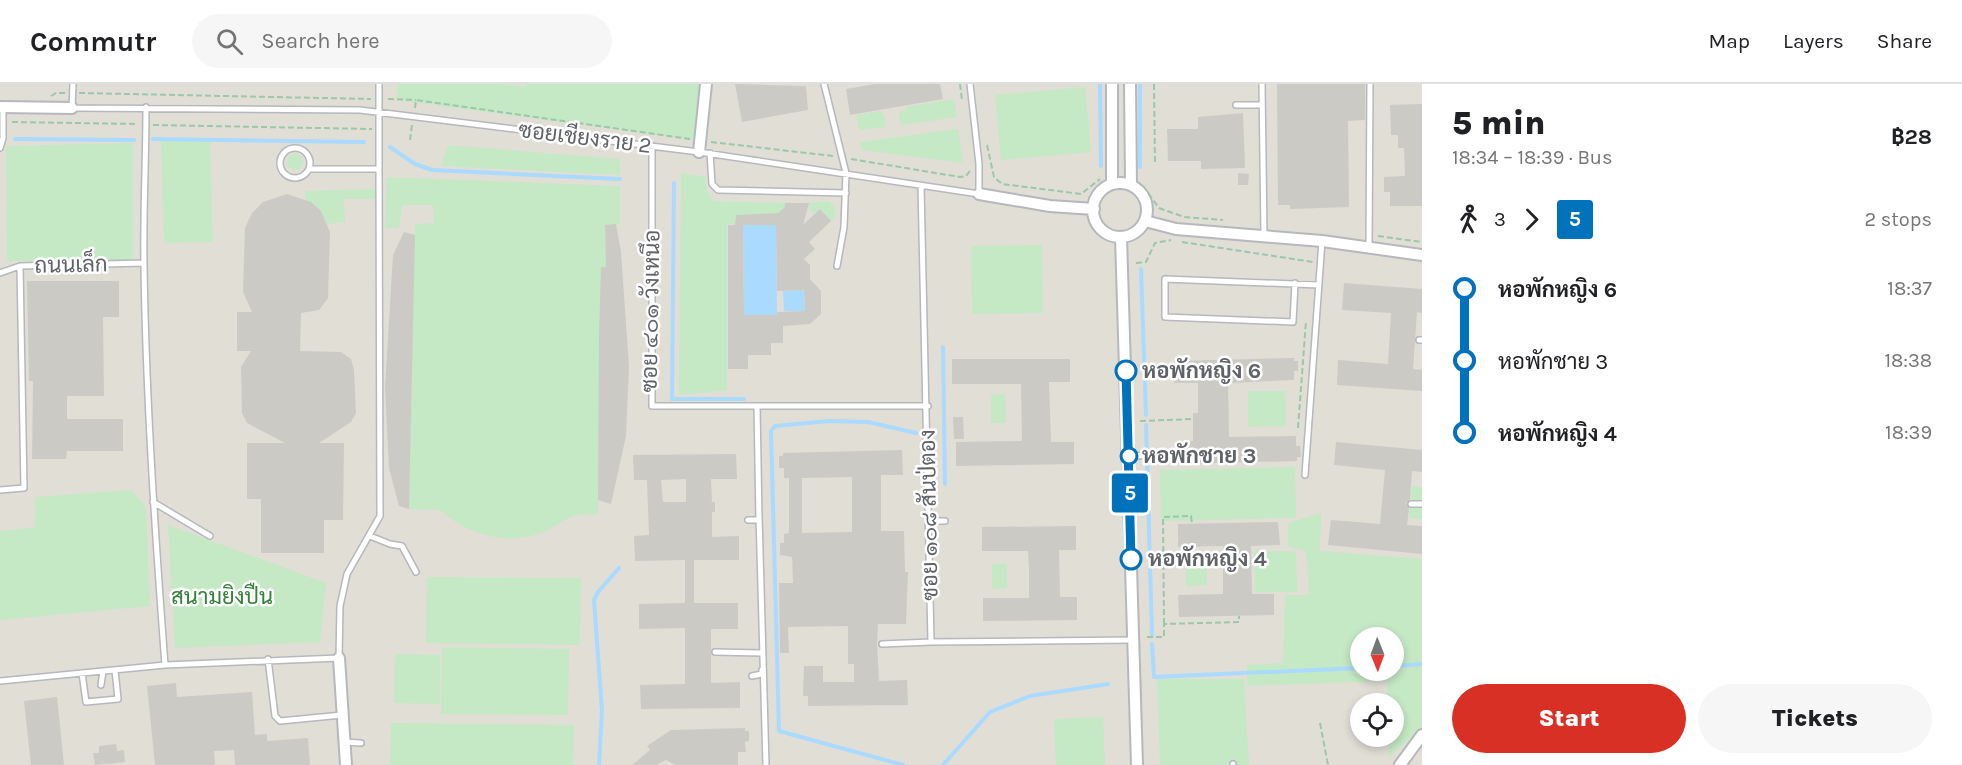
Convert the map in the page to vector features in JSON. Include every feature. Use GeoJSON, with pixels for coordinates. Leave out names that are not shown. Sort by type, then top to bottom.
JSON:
{"type":"FeatureCollection","features":[{"type":"Feature","properties":{"kind":"street"},"geometry":{"type":"LineString","coordinates":[[704,153],[706,84]]}},
{"type":"Feature","properties":{"kind":"street"},"geometry":{"type":"LineString","coordinates":[[1112,84],[1112,183]]}},
{"type":"Feature","properties":{"kind":"street"},"geometry":{"type":"LineString","coordinates":[[1130,84],[1136,184],[1147,206],[1145,221],[1135,233],[1122,237],[1104,231],[1094,217],[1094,209],[1102,190],[1112,183],[1136,184]]}},
{"type":"Feature","properties":{"kind":"street"},"geometry":{"type":"LineString","coordinates":[[2,108],[71,108]]}},
{"type":"Feature","properties":{"kind":"street","name":"ซอยเชียงราย 2"},"geometry":{"type":"LineString","coordinates":[[979,194],[1050,206],[1094,209]]}},
{"type":"Feature","properties":{"kind":"street"},"geometry":{"type":"LineString","coordinates":[[1145,221],[1176,229],[1322,241],[1422,255]]}},
{"type":"Feature","properties":{"kind":"street"},"geometry":{"type":"LineString","coordinates":[[1120,370],[1122,237]]}},
{"type":"Feature","properties":{"kind":"street"},"geometry":{"type":"LineString","coordinates":[[1129,453],[1129,560]]}},
{"type":"Feature","properties":{"kind":"street"},"geometry":{"type":"LineString","coordinates":[[1134,640],[1137,765]]}},
{"type":"Feature","properties":{"kind":"street"},"geometry":{"type":"LineString","coordinates":[[339,658],[342,716]]}},
{"type":"Feature","properties":{"kind":"lane"},"geometry":{"type":"LineString","coordinates":[[73,84],[71,108],[146,107],[144,263],[153,502],[165,665]]}},
{"type":"Feature","properties":{"kind":"lane"},"geometry":{"type":"LineString","coordinates":[[115,670],[268,659],[339,658],[340,606],[347,574],[380,516],[379,84]]}},
{"type":"Feature","properties":{"kind":"lane"},"geometry":{"type":"LineString","coordinates":[[824,84],[846,173],[846,193],[837,266]]}},
{"type":"Feature","properties":{"kind":"lane"},"geometry":{"type":"LineString","coordinates":[[970,84],[980,165],[979,194]]}},
{"type":"Feature","properties":{"kind":"lane"},"geometry":{"type":"LineString","coordinates":[[1262,84],[1264,237]]}},
{"type":"Feature","properties":{"kind":"lane"},"geometry":{"type":"LineString","coordinates":[[1369,248],[1370,84]]}},
{"type":"Feature","properties":{"kind":"lane"},"geometry":{"type":"LineString","coordinates":[[1236,105],[1261,105]]}},
{"type":"Feature","properties":{"kind":"lane","name":"ซอยเชียงราย 2"},"geometry":{"type":"LineString","coordinates":[[146,107],[379,112],[704,153],[979,194]]}},
{"type":"Feature","properties":{"kind":"lane"},"geometry":{"type":"LineString","coordinates":[[0,148],[4,122],[2,108]]}},
{"type":"Feature","properties":{"kind":"lane","name":"ซอย ๔๐๑ วังเหนึอ"},"geometry":{"type":"LineString","coordinates":[[652,146],[650,403],[652,406],[927,406]]}},
{"type":"Feature","properties":{"kind":"lane"},"geometry":{"type":"LineString","coordinates":[[292,147],[301,148],[307,153],[310,169],[305,175],[289,178],[283,173],[280,157],[292,147]]}},
{"type":"Feature","properties":{"kind":"lane"},"geometry":{"type":"LineString","coordinates":[[704,153],[712,184],[718,190],[846,193]]}},
{"type":"Feature","properties":{"kind":"lane"},"geometry":{"type":"LineString","coordinates":[[310,169],[379,170]]}},
{"type":"Feature","properties":{"kind":"lane","name":"ซอย ๑๐๘ สันป่ตอง"},"geometry":{"type":"LineString","coordinates":[[921,186],[931,642]]}},
{"type":"Feature","properties":{"kind":"lane"},"geometry":{"type":"LineString","coordinates":[[1305,475],[1322,241]]}},
{"type":"Feature","properties":{"kind":"lane","name":"ถนนเล็ก"},"geometry":{"type":"LineString","coordinates":[[0,273],[20,266],[144,263]]}},
{"type":"Feature","properties":{"kind":"lane"},"geometry":{"type":"LineString","coordinates":[[0,490],[24,488],[20,266]]}},
{"type":"Feature","properties":{"kind":"lane"},"geometry":{"type":"LineString","coordinates":[[1295,283],[1293,322],[1166,317],[1165,279],[1295,283],[1319,285]]}},
{"type":"Feature","properties":{"kind":"lane"},"geometry":{"type":"LineString","coordinates":[[1120,370],[1129,453],[1141,456]]}},
{"type":"Feature","properties":{"kind":"lane"},"geometry":{"type":"LineString","coordinates":[[756,406],[762,674]]}},
{"type":"Feature","properties":{"kind":"lane"},"geometry":{"type":"LineString","coordinates":[[153,502],[210,536]]}},
{"type":"Feature","properties":{"kind":"lane"},"geometry":{"type":"LineString","coordinates":[[1411,504],[1422,504]]}},
{"type":"Feature","properties":{"kind":"lane"},"geometry":{"type":"LineString","coordinates":[[748,520],[759,520]]}},
{"type":"Feature","properties":{"kind":"lane"},"geometry":{"type":"LineString","coordinates":[[759,520],[766,765]]}},
{"type":"Feature","properties":{"kind":"lane"},"geometry":{"type":"LineString","coordinates":[[929,521],[945,521]]}},
{"type":"Feature","properties":{"kind":"lane"},"geometry":{"type":"LineString","coordinates":[[370,536],[402,546],[416,572]]}},
{"type":"Feature","properties":{"kind":"lane"},"geometry":{"type":"LineString","coordinates":[[1129,560],[1134,640],[1137,765]]}},
{"type":"Feature","properties":{"kind":"lane"},"geometry":{"type":"LineString","coordinates":[[882,644],[1134,640]]}},
{"type":"Feature","properties":{"kind":"lane"},"geometry":{"type":"LineString","coordinates":[[715,652],[761,653]]}},
{"type":"Feature","properties":{"kind":"lane"},"geometry":{"type":"LineString","coordinates":[[0,681],[268,659]]}},
{"type":"Feature","properties":{"kind":"lane"},"geometry":{"type":"LineString","coordinates":[[268,659],[275,716],[280,721],[342,716],[346,765]]}},
{"type":"Feature","properties":{"kind":"lane"},"geometry":{"type":"LineString","coordinates":[[82,673],[86,702],[118,699],[115,670]]}},
{"type":"Feature","properties":{"kind":"lane"},"geometry":{"type":"LineString","coordinates":[[101,685],[103,671]]}},
{"type":"Feature","properties":{"kind":"lane"},"geometry":{"type":"LineString","coordinates":[[752,676],[762,674]]}},
{"type":"Feature","properties":{"kind":"lane"},"geometry":{"type":"LineString","coordinates":[[1399,765],[1420,737]]}},
{"type":"Feature","properties":{"kind":"lane"},"geometry":{"type":"LineString","coordinates":[[344,742],[361,743]]}},
{"type":"Feature","properties":{"kind":"path"},"geometry":{"type":"LineString","coordinates":[[1154,84],[1155,162]]}},
{"type":"Feature","properties":{"kind":"path"},"geometry":{"type":"LineString","coordinates":[[47,97],[56,93],[72,93],[416,100]]}},
{"type":"Feature","properties":{"kind":"path"},"geometry":{"type":"LineString","coordinates":[[4,122],[371,128],[374,134]]}},
{"type":"Feature","properties":{"kind":"path"},"geometry":{"type":"LineString","coordinates":[[986,142],[994,177],[1002,184],[1081,194]]}},
{"type":"Feature","properties":{"kind":"path"},"geometry":{"type":"LineString","coordinates":[[1136,184],[1158,208],[1184,217],[1230,221]]}},
{"type":"Feature","properties":{"kind":"path"},"geometry":{"type":"LineString","coordinates":[[1369,235],[1422,242]]}},
{"type":"Feature","properties":{"kind":"path"},"geometry":{"type":"LineString","coordinates":[[1136,263],[1146,262],[1155,243],[1170,240],[1320,263]]}},
{"type":"Feature","properties":{"kind":"path"},"geometry":{"type":"LineString","coordinates":[[1140,421],[1193,419]]}},
{"type":"Feature","properties":{"kind":"path"},"geometry":{"type":"LineString","coordinates":[[1147,637],[1164,637],[1163,517],[1191,516],[1192,524]]}},
{"type":"Feature","properties":{"kind":"path"},"geometry":{"type":"LineString","coordinates":[[1164,624],[1239,622],[1239,616]]}},
{"type":"Feature","properties":{"kind":"path"},"geometry":{"type":"LineString","coordinates":[[1320,723],[1328,765]]}},
{"type":"Feature","properties":{"kind":"shaded area"},"geometry":{"type":"Polygon","coordinates":[[[0,84],[1422,84],[1422,765],[0,765],[0,84]]]}},
{"type":"Feature","properties":{"kind":"green space"},"geometry":{"type":"Polygon","coordinates":[[[397,84],[504,84],[526,87],[526,84],[699,84],[696,140],[397,100],[397,84]]]}},
{"type":"Feature","properties":{"kind":"green space"},"geometry":{"type":"Polygon","coordinates":[[[1085,87],[1091,152],[1001,160],[995,95],[1085,87]]]}},
{"type":"Feature","properties":{"kind":"green space"},"geometry":{"type":"Polygon","coordinates":[[[954,99],[957,117],[901,125],[899,112],[906,111],[905,107],[954,99]]]}},
{"type":"Feature","properties":{"kind":"green space"},"geometry":{"type":"Polygon","coordinates":[[[880,111],[884,115],[886,127],[859,130],[856,115],[880,111]]]}},
{"type":"Feature","properties":{"kind":"green space"},"geometry":{"type":"Polygon","coordinates":[[[958,129],[963,163],[862,150],[860,142],[958,129]]]}},
{"type":"Feature","properties":{"kind":"green space"},"geometry":{"type":"Polygon","coordinates":[[[210,140],[213,242],[164,243],[161,141],[210,140]]]}},
{"type":"Feature","properties":{"kind":"green space"},"geometry":{"type":"Polygon","coordinates":[[[133,143],[133,260],[7,261],[6,146],[133,143]]]}},
{"type":"Feature","properties":{"kind":"green space"},"geometry":{"type":"Polygon","coordinates":[[[448,145],[620,159],[620,175],[441,166],[448,145]]]}},
{"type":"Feature","properties":{"kind":"green space"},"geometry":{"type":"Polygon","coordinates":[[[292,154],[298,154],[303,162],[301,168],[292,170],[287,165],[287,159],[292,154]]]}},
{"type":"Feature","properties":{"kind":"green space"},"geometry":{"type":"Polygon","coordinates":[[[681,173],[706,177],[706,188],[713,201],[785,203],[785,207],[778,213],[736,215],[735,225],[727,223],[727,390],[679,395],[681,173]]]}},
{"type":"Feature","properties":{"kind":"green space"},"geometry":{"type":"Polygon","coordinates":[[[387,177],[620,186],[620,224],[605,225],[606,267],[601,268],[598,514],[568,518],[552,528],[530,536],[502,538],[488,536],[463,526],[440,510],[409,509],[415,224],[434,223],[433,205],[402,205],[399,228],[385,228],[387,177]]]}},
{"type":"Feature","properties":{"kind":"green space"},"geometry":{"type":"Polygon","coordinates":[[[375,189],[375,199],[344,199],[345,222],[327,224],[321,211],[305,199],[306,191],[375,189]]]}},
{"type":"Feature","properties":{"kind":"green space"},"geometry":{"type":"Polygon","coordinates":[[[829,201],[835,208],[835,219],[831,221],[820,209],[814,214],[808,207],[809,203],[829,201]]]}},
{"type":"Feature","properties":{"kind":"green space"},"geometry":{"type":"Polygon","coordinates":[[[1042,245],[1043,313],[972,314],[971,246],[1042,245]]]}},
{"type":"Feature","properties":{"kind":"green space"},"geometry":{"type":"Polygon","coordinates":[[[1248,391],[1285,391],[1286,426],[1248,427],[1248,391]]]}},
{"type":"Feature","properties":{"kind":"green space"},"geometry":{"type":"Polygon","coordinates":[[[1005,394],[1006,423],[991,423],[991,395],[1005,394]]]}},
{"type":"Feature","properties":{"kind":"green space"},"geometry":{"type":"Polygon","coordinates":[[[1295,467],[1296,518],[1161,521],[1160,470],[1295,467]]]}},
{"type":"Feature","properties":{"kind":"green space"},"geometry":{"type":"Polygon","coordinates":[[[1412,486],[1422,487],[1422,519],[1409,518],[1412,486]]]}},
{"type":"Feature","properties":{"kind":"green space"},"geometry":{"type":"Polygon","coordinates":[[[131,490],[146,507],[150,606],[0,620],[0,531],[35,527],[35,497],[131,490]]]}},
{"type":"Feature","properties":{"kind":"green space"},"geometry":{"type":"Polygon","coordinates":[[[1321,513],[1320,551],[1422,559],[1422,726],[1404,743],[1404,693],[1387,693],[1387,681],[1247,686],[1247,665],[1283,663],[1285,595],[1309,595],[1306,551],[1288,546],[1288,523],[1321,513]]]}},
{"type":"Feature","properties":{"kind":"green space","name":"สนามยิงปืน"},"geometry":{"type":"Polygon","coordinates":[[[168,525],[326,583],[320,642],[175,648],[168,525]]]}},
{"type":"Feature","properties":{"kind":"green space"},"geometry":{"type":"Polygon","coordinates":[[[1254,551],[1296,551],[1297,592],[1255,592],[1254,551]]]}},
{"type":"Feature","properties":{"kind":"green space"},"geometry":{"type":"Polygon","coordinates":[[[1207,552],[1207,585],[1186,586],[1185,553],[1207,552]]]}},
{"type":"Feature","properties":{"kind":"green space"},"geometry":{"type":"Polygon","coordinates":[[[992,564],[1007,564],[1007,588],[992,589],[992,564]]]}},
{"type":"Feature","properties":{"kind":"green space"},"geometry":{"type":"Polygon","coordinates":[[[427,577],[581,578],[580,645],[426,643],[427,577]]]}},
{"type":"Feature","properties":{"kind":"green space"},"geometry":{"type":"Polygon","coordinates":[[[442,647],[569,649],[568,715],[441,714],[442,647]]]}},
{"type":"Feature","properties":{"kind":"green space"},"geometry":{"type":"Polygon","coordinates":[[[395,654],[440,655],[440,704],[394,703],[395,654]]]}},
{"type":"Feature","properties":{"kind":"green space"},"geometry":{"type":"Polygon","coordinates":[[[1157,679],[1244,679],[1249,765],[1160,765],[1157,679]]]}},
{"type":"Feature","properties":{"kind":"green space"},"geometry":{"type":"Polygon","coordinates":[[[1103,717],[1105,765],[1056,765],[1054,719],[1103,717]]]}},
{"type":"Feature","properties":{"kind":"green space"},"geometry":{"type":"Polygon","coordinates":[[[391,723],[574,725],[573,765],[390,765],[391,723]]]}},
{"type":"Feature","properties":{"kind":"green space"},"geometry":{"type":"Polygon","coordinates":[[[1388,747],[1400,747],[1389,758],[1388,747]]]}},
{"type":"Feature","properties":{"kind":"water"},"geometry":{"type":"Polygon","coordinates":[[[743,225],[776,225],[777,315],[744,315],[743,225]]]}},
{"type":"Feature","properties":{"kind":"water"},"geometry":{"type":"Polygon","coordinates":[[[804,290],[805,311],[784,311],[783,291],[804,290]]]}},
{"type":"Feature","properties":{"kind":"building"},"geometry":{"type":"Polygon","coordinates":[[[735,84],[806,86],[808,110],[742,122],[735,84]]]}},
{"type":"Feature","properties":{"kind":"building"},"geometry":{"type":"Polygon","coordinates":[[[875,84],[940,84],[943,99],[850,115],[846,89],[875,84]]]}},
{"type":"Feature","properties":{"kind":"building"},"geometry":{"type":"Polygon","coordinates":[[[1277,84],[1365,84],[1365,120],[1348,121],[1349,207],[1290,209],[1290,205],[1278,205],[1277,84]]]}},
{"type":"Feature","properties":{"kind":"building"},"geometry":{"type":"Polygon","coordinates":[[[1422,104],[1422,206],[1390,206],[1390,192],[1384,192],[1384,177],[1405,176],[1404,148],[1398,148],[1398,135],[1391,135],[1390,105],[1422,104]]]}},
{"type":"Feature","properties":{"kind":"building"},"geometry":{"type":"Polygon","coordinates":[[[1243,113],[1245,168],[1201,169],[1201,161],[1168,161],[1167,129],[1198,129],[1198,117],[1243,113]]]}},
{"type":"Feature","properties":{"kind":"building"},"geometry":{"type":"Polygon","coordinates":[[[1238,173],[1249,174],[1248,185],[1238,185],[1238,173]]]}},
{"type":"Feature","properties":{"kind":"building"},"geometry":{"type":"Polygon","coordinates":[[[287,194],[311,202],[321,211],[330,232],[328,298],[319,310],[301,313],[300,351],[341,352],[351,359],[354,370],[356,413],[351,422],[319,443],[344,443],[343,520],[324,520],[324,553],[261,553],[261,499],[247,499],[247,443],[285,443],[247,423],[242,413],[241,367],[251,351],[237,351],[237,312],[252,312],[243,292],[245,228],[252,213],[263,202],[287,194]]]}},
{"type":"Feature","properties":{"kind":"building"},"geometry":{"type":"Polygon","coordinates":[[[785,203],[809,203],[803,225],[820,209],[831,221],[809,242],[815,249],[804,259],[810,265],[810,279],[821,291],[821,314],[810,324],[783,326],[783,343],[771,343],[771,355],[748,355],[748,369],[728,369],[728,225],[735,225],[736,215],[778,213],[785,207],[785,203]],[[743,225],[744,315],[777,315],[777,312],[805,311],[804,290],[777,291],[776,225],[743,225]]]}},
{"type":"Feature","properties":{"kind":"building"},"geometry":{"type":"Polygon","coordinates":[[[616,224],[621,252],[629,366],[626,436],[611,504],[598,500],[599,336],[601,267],[606,267],[605,225],[616,224]]]}},
{"type":"Feature","properties":{"kind":"building"},"geometry":{"type":"Polygon","coordinates":[[[404,232],[415,235],[409,509],[399,506],[389,468],[385,387],[393,255],[404,232]]]}},
{"type":"Feature","properties":{"kind":"building"},"geometry":{"type":"Polygon","coordinates":[[[27,281],[119,281],[119,317],[103,317],[104,396],[67,396],[67,419],[123,419],[123,451],[67,451],[66,459],[32,459],[33,381],[29,381],[27,281]]]}},
{"type":"Feature","properties":{"kind":"building"},"geometry":{"type":"Polygon","coordinates":[[[1344,283],[1422,289],[1422,313],[1417,312],[1413,369],[1422,370],[1422,391],[1337,385],[1338,360],[1388,364],[1391,313],[1342,310],[1344,283]]]}},
{"type":"Feature","properties":{"kind":"building"},"geometry":{"type":"Polygon","coordinates":[[[1294,358],[1294,361],[1298,361],[1298,371],[1294,371],[1294,380],[1228,383],[1229,437],[1296,436],[1296,446],[1300,446],[1301,457],[1297,457],[1297,461],[1176,464],[1176,441],[1193,441],[1193,413],[1198,413],[1198,383],[1174,383],[1174,361],[1294,358]]]}},
{"type":"Feature","properties":{"kind":"building"},"geometry":{"type":"Polygon","coordinates":[[[952,359],[1070,359],[1070,382],[1049,382],[1051,442],[1074,442],[1074,464],[956,466],[956,442],[1022,441],[1021,384],[952,384],[952,359]]]}},
{"type":"Feature","properties":{"kind":"building"},"geometry":{"type":"Polygon","coordinates":[[[953,417],[963,417],[964,439],[954,439],[953,417]]]}},
{"type":"Feature","properties":{"kind":"building"},"geometry":{"type":"Polygon","coordinates":[[[1336,442],[1422,450],[1422,472],[1412,471],[1410,499],[1406,503],[1409,508],[1407,525],[1422,526],[1422,554],[1328,545],[1331,520],[1380,524],[1385,470],[1334,465],[1336,442]]]}},
{"type":"Feature","properties":{"kind":"building"},"geometry":{"type":"Polygon","coordinates":[[[902,450],[903,475],[881,475],[881,531],[904,531],[905,572],[908,572],[906,624],[878,624],[877,644],[879,681],[907,680],[908,705],[808,706],[808,696],[803,696],[804,666],[823,666],[823,682],[854,682],[854,664],[848,664],[848,626],[788,627],[789,653],[780,653],[779,583],[793,583],[792,557],[780,555],[780,543],[784,543],[784,534],[789,533],[789,478],[784,478],[784,468],[779,468],[779,456],[783,456],[783,453],[902,450]],[[852,477],[802,478],[802,533],[852,532],[852,477]]]}},
{"type":"Feature","properties":{"kind":"building"},"geometry":{"type":"Polygon","coordinates":[[[736,454],[737,479],[711,479],[712,502],[715,502],[715,512],[712,512],[712,537],[739,536],[739,560],[694,560],[694,603],[738,603],[738,629],[711,629],[711,683],[740,682],[740,708],[641,709],[640,685],[685,684],[685,628],[639,629],[639,604],[685,603],[685,560],[635,561],[634,536],[649,535],[647,480],[634,480],[633,455],[736,454]],[[686,479],[661,480],[663,502],[686,502],[686,479]]]}},
{"type":"Feature","properties":{"kind":"building","name":"หอพักชาย 3"},"geometry":{"type":"Polygon","coordinates":[[[1278,522],[1280,545],[1251,546],[1252,594],[1274,594],[1274,615],[1179,617],[1178,595],[1223,594],[1223,546],[1178,547],[1178,524],[1278,522]]]}},
{"type":"Feature","properties":{"kind":"building"},"geometry":{"type":"Polygon","coordinates":[[[1076,526],[1076,550],[1059,550],[1060,597],[1077,597],[1077,620],[983,621],[983,598],[1029,598],[1029,569],[1028,551],[982,551],[982,527],[1076,526]]]}},
{"type":"Feature","properties":{"kind":"building"},"geometry":{"type":"Polygon","coordinates":[[[176,683],[177,697],[252,692],[255,735],[267,734],[267,741],[308,738],[310,765],[235,765],[234,750],[214,751],[215,765],[155,765],[147,686],[176,683]]]}},
{"type":"Feature","properties":{"kind":"building"},"geometry":{"type":"Polygon","coordinates":[[[57,697],[64,765],[31,765],[24,701],[57,697]]]}},
{"type":"Feature","properties":{"kind":"building"},"geometry":{"type":"Polygon","coordinates":[[[745,728],[745,731],[749,731],[749,741],[745,742],[746,752],[738,752],[738,765],[676,765],[666,760],[656,765],[632,765],[650,750],[647,746],[671,730],[745,728]]]}},
{"type":"Feature","properties":{"kind":"building"},"geometry":{"type":"Polygon","coordinates":[[[116,744],[117,751],[124,750],[125,762],[95,765],[93,753],[99,753],[99,746],[116,744]]]}},
{"type":"Feature","properties":{"kind":"waterway"},"geometry":{"type":"LineString","coordinates":[[1100,84],[1101,166]]}},
{"type":"Feature","properties":{"kind":"waterway"},"geometry":{"type":"LineString","coordinates":[[1140,84],[1140,167]]}},
{"type":"Feature","properties":{"kind":"waterway"},"geometry":{"type":"LineString","coordinates":[[15,139],[134,140]]}},
{"type":"Feature","properties":{"kind":"waterway"},"geometry":{"type":"LineString","coordinates":[[153,139],[364,142]]}},
{"type":"Feature","properties":{"kind":"waterway"},"geometry":{"type":"LineString","coordinates":[[390,147],[415,164],[432,170],[620,179]]}},
{"type":"Feature","properties":{"kind":"waterway"},"geometry":{"type":"LineString","coordinates":[[674,183],[672,399],[744,399]]}},
{"type":"Feature","properties":{"kind":"waterway"},"geometry":{"type":"LineString","coordinates":[[1141,269],[1146,415]]}},
{"type":"Feature","properties":{"kind":"waterway"},"geometry":{"type":"LineString","coordinates":[[943,347],[945,484]]}},
{"type":"Feature","properties":{"kind":"waterway"},"geometry":{"type":"LineString","coordinates":[[903,765],[779,731],[771,431],[775,426],[829,421],[868,422],[916,433]]}},
{"type":"Feature","properties":{"kind":"waterway"},"geometry":{"type":"LineString","coordinates":[[1146,425],[1152,635]]}},
{"type":"Feature","properties":{"kind":"waterway"},"geometry":{"type":"LineString","coordinates":[[599,765],[602,711],[594,600],[619,568]]}},
{"type":"Feature","properties":{"kind":"waterway"},"geometry":{"type":"LineString","coordinates":[[1152,644],[1154,677],[1350,668]]}},
{"type":"Feature","properties":{"kind":"waterway"},"geometry":{"type":"LineString","coordinates":[[1404,665],[1422,664]]}},
{"type":"Feature","properties":{"kind":"waterway"},"geometry":{"type":"LineString","coordinates":[[943,765],[990,712],[1030,696],[1108,684]]}},
{"type":"Feature","properties":{"kind":"bus line","name":"5"},"geometry":{"type":"LineString","coordinates":[[1126,371],[1131,559]]}},
{"type":"Feature","properties":{"kind":"place","name":"หอพักหญิง 6"},"geometry":{"type":"Point","coordinates":[1126,371]}},
{"type":"Feature","properties":{"kind":"place","name":"หอพักชาย 3"},"geometry":{"type":"Point","coordinates":[1129,456]}},
{"type":"Feature","properties":{"kind":"place","name":"หอพักหญิง 4"},"geometry":{"type":"Point","coordinates":[1131,559]}}]}
